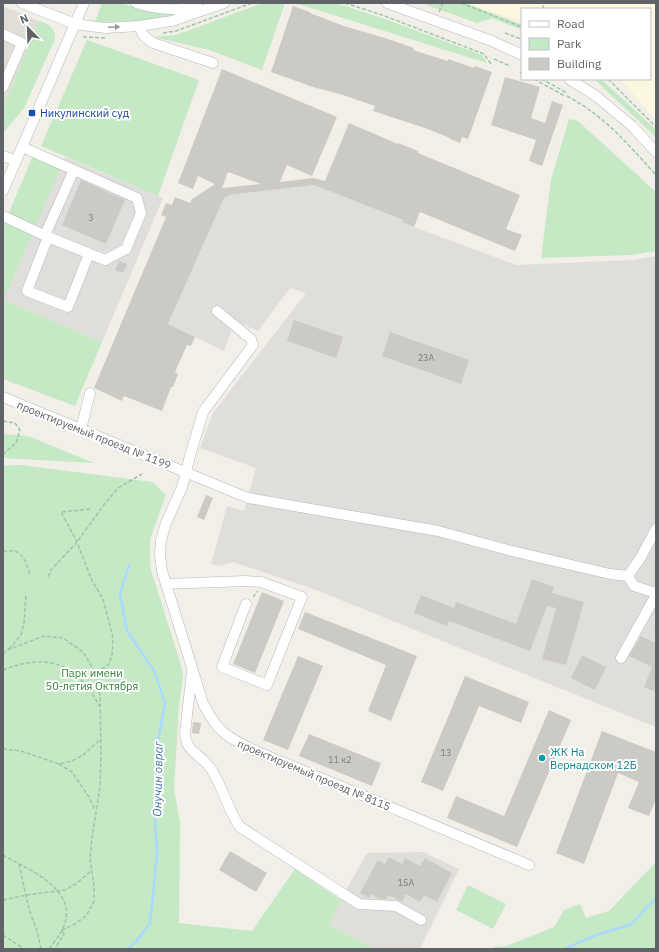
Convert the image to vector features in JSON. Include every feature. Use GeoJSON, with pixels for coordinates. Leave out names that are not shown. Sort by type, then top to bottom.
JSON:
{"type":"FeatureCollection","features":[{"type":"Feature","properties":{"kind":"street"},"geometry":{"type":"LineString","coordinates":[[22,3],[75,24],[105,28],[139,26],[172,21],[220,5]]}},
{"type":"Feature","properties":{"kind":"street"},"geometry":{"type":"LineString","coordinates":[[3,191],[84,3]]}},
{"type":"Feature","properties":{"kind":"street"},"geometry":{"type":"LineString","coordinates":[[136,3],[150,7],[176,10],[220,5]]}},
{"type":"Feature","properties":{"kind":"street"},"geometry":{"type":"LineString","coordinates":[[387,3],[492,41],[521,55]]}},
{"type":"Feature","properties":{"kind":"street"},"geometry":{"type":"LineString","coordinates":[[139,26],[142,35],[153,43],[213,63]]}},
{"type":"Feature","properties":{"kind":"street"},"geometry":{"type":"LineString","coordinates":[[3,34],[22,42],[3,87]]}},
{"type":"Feature","properties":{"kind":"street"},"geometry":{"type":"LineString","coordinates":[[571,80],[596,96],[632,126],[656,152]]}},
{"type":"Feature","properties":{"kind":"street"},"geometry":{"type":"LineString","coordinates":[[3,216],[46,236],[105,260],[126,249],[141,213],[137,198],[22,147]]}},
{"type":"Feature","properties":{"kind":"street"},"geometry":{"type":"LineString","coordinates":[[3,156],[16,161]]}},
{"type":"Feature","properties":{"kind":"street"},"geometry":{"type":"LineString","coordinates":[[74,170],[46,236],[26,291],[68,307],[89,254]]}},
{"type":"Feature","properties":{"kind":"street","name":"проектируемый проезд № 8115"},"geometry":{"type":"LineString","coordinates":[[218,311],[251,339],[253,345],[203,412],[182,487],[166,523],[161,540],[160,560],[162,571],[203,703],[210,717],[219,729],[233,740],[256,751],[529,865]]}},
{"type":"Feature","properties":{"kind":"street"},"geometry":{"type":"LineString","coordinates":[[81,430],[90,393]]}},
{"type":"Feature","properties":{"kind":"street","name":"проектируемый проезд № 1199"},"geometry":{"type":"LineString","coordinates":[[3,397],[248,498],[438,531],[508,550],[610,574],[628,576]]}},
{"type":"Feature","properties":{"kind":"street"},"geometry":{"type":"LineString","coordinates":[[621,658],[656,594],[634,586],[628,576],[642,557],[656,530]]}},
{"type":"Feature","properties":{"kind":"street"},"geometry":{"type":"LineString","coordinates":[[166,584],[245,581],[261,582],[302,597],[267,685],[222,667],[246,604]]}},
{"type":"Feature","properties":{"kind":"street"},"geometry":{"type":"LineString","coordinates":[[192,666],[184,733],[185,741],[190,749],[204,760],[211,768],[232,816],[240,827],[359,904],[396,906],[421,920]]}},
{"type":"Feature","properties":{"kind":"path"},"geometry":{"type":"LineString","coordinates":[[345,3],[382,15],[484,54],[491,64]]}},
{"type":"Feature","properties":{"kind":"path"},"geometry":{"type":"LineString","coordinates":[[439,12],[443,3]]}},
{"type":"Feature","properties":{"kind":"path"},"geometry":{"type":"LineString","coordinates":[[462,3],[521,26]]}},
{"type":"Feature","properties":{"kind":"path"},"geometry":{"type":"LineString","coordinates":[[505,33],[521,39]]}},
{"type":"Feature","properties":{"kind":"path"},"geometry":{"type":"LineString","coordinates":[[494,59],[510,66]]}},
{"type":"Feature","properties":{"kind":"path"},"geometry":{"type":"LineString","coordinates":[[536,80],[563,95],[565,92],[544,80]]}},
{"type":"Feature","properties":{"kind":"path"},"geometry":{"type":"LineString","coordinates":[[609,80],[656,127]]}},
{"type":"Feature","properties":{"kind":"path"},"geometry":{"type":"LineString","coordinates":[[567,96],[588,108],[604,122],[656,175]]}},
{"type":"Feature","properties":{"kind":"path"},"geometry":{"type":"LineString","coordinates":[[3,421],[15,423],[20,430],[16,443],[3,454]]}},
{"type":"Feature","properties":{"kind":"path"},"geometry":{"type":"LineString","coordinates":[[48,577],[51,570],[77,542],[118,488],[142,474]]}},
{"type":"Feature","properties":{"kind":"path"},"geometry":{"type":"LineString","coordinates":[[90,509],[61,512],[77,542],[92,581],[103,599],[113,638],[112,655],[109,664],[96,674]]}},
{"type":"Feature","properties":{"kind":"path"},"geometry":{"type":"LineString","coordinates":[[3,552],[14,551],[24,558],[30,575]]}},
{"type":"Feature","properties":{"kind":"path"},"geometry":{"type":"LineString","coordinates":[[246,604],[259,591]]}},
{"type":"Feature","properties":{"kind":"path"},"geometry":{"type":"LineString","coordinates":[[3,654],[21,635],[24,623],[26,594]]}},
{"type":"Feature","properties":{"kind":"path"},"geometry":{"type":"LineString","coordinates":[[8,650],[44,636],[63,638],[83,652],[96,674],[101,708],[101,739],[100,787],[90,859],[94,886],[94,902],[86,916],[75,924],[62,930]]}},
{"type":"Feature","properties":{"kind":"path"},"geometry":{"type":"LineString","coordinates":[[3,670],[19,664],[51,662],[59,664],[74,673],[86,684],[101,708]]}},
{"type":"Feature","properties":{"kind":"path"},"geometry":{"type":"LineString","coordinates":[[59,764],[72,761],[83,755],[101,739]]}},
{"type":"Feature","properties":{"kind":"path"},"geometry":{"type":"LineString","coordinates":[[3,749],[21,751],[59,764],[72,772],[89,797],[96,811]]}},
{"type":"Feature","properties":{"kind":"path"},"geometry":{"type":"LineString","coordinates":[[3,855],[46,880],[59,890],[64,901],[66,918],[62,930],[49,949]]}},
{"type":"Feature","properties":{"kind":"path"},"geometry":{"type":"LineString","coordinates":[[18,864],[41,949]]}},
{"type":"Feature","properties":{"kind":"path"},"geometry":{"type":"LineString","coordinates":[[3,900],[26,895],[64,890],[77,883],[91,872]]}},
{"type":"Feature","properties":{"kind":"path"},"geometry":{"type":"LineString","coordinates":[[55,949],[64,934],[62,930]]}},
{"type":"Feature","properties":{"kind":"path"},"geometry":{"type":"LineString","coordinates":[[3,935],[24,949]]}},
{"type":"Feature","properties":{"kind":"shaded area"},"geometry":{"type":"Polygon","coordinates":[[[465,3],[656,3],[656,121],[622,80],[651,80],[651,8],[521,8],[521,22],[465,3]]]}},
{"type":"Feature","properties":{"kind":"shaded area"},"geometry":{"type":"Polygon","coordinates":[[[3,6],[39,21],[3,108],[3,6]]]}},
{"type":"Feature","properties":{"kind":"shaded area"},"geometry":{"type":"Polygon","coordinates":[[[65,157],[163,198],[102,342],[4,300],[65,157]]]}},
{"type":"Feature","properties":{"kind":"shaded area"},"geometry":{"type":"Polygon","coordinates":[[[314,185],[403,220],[402,222],[414,227],[516,265],[633,260],[656,256],[656,727],[311,588],[233,562],[219,566],[211,564],[227,506],[244,511],[256,468],[200,448],[213,413],[306,293],[290,288],[258,331],[235,321],[224,351],[168,324],[224,198],[229,195],[314,185]]]}},
{"type":"Feature","properties":{"kind":"shaded area"},"geometry":{"type":"Polygon","coordinates":[[[423,852],[459,869],[420,949],[376,949],[329,925],[341,899],[367,853],[423,852]]]}},
{"type":"Feature","properties":{"kind":"green space"},"geometry":{"type":"Polygon","coordinates":[[[102,3],[121,3],[147,11],[192,12],[144,20],[95,22],[102,3]]]}},
{"type":"Feature","properties":{"kind":"green space"},"geometry":{"type":"Polygon","coordinates":[[[263,3],[285,3],[262,70],[209,50],[154,37],[176,35],[263,3]]]}},
{"type":"Feature","properties":{"kind":"green space"},"geometry":{"type":"Polygon","coordinates":[[[295,3],[336,3],[382,18],[482,55],[487,63],[295,3]]]}},
{"type":"Feature","properties":{"kind":"green space"},"geometry":{"type":"Polygon","coordinates":[[[421,3],[465,3],[521,25],[521,30],[492,18],[477,23],[421,3]]]}},
{"type":"Feature","properties":{"kind":"green space"},"geometry":{"type":"Polygon","coordinates":[[[39,21],[45,23],[53,29],[55,39],[24,108],[3,133],[3,108],[39,21]]]}},
{"type":"Feature","properties":{"kind":"green space"},"geometry":{"type":"Polygon","coordinates":[[[87,40],[199,80],[158,196],[41,146],[87,40]]]}},
{"type":"Feature","properties":{"kind":"green space"},"geometry":{"type":"Polygon","coordinates":[[[596,80],[602,80],[656,130],[656,138],[641,123],[596,80]]]}},
{"type":"Feature","properties":{"kind":"green space"},"geometry":{"type":"Polygon","coordinates":[[[569,119],[578,121],[656,192],[656,251],[632,255],[541,258],[551,180],[569,119]]]}},
{"type":"Feature","properties":{"kind":"green space"},"geometry":{"type":"Polygon","coordinates":[[[34,153],[62,165],[4,300],[102,342],[75,406],[3,379],[3,227],[34,153]]]}},
{"type":"Feature","properties":{"kind":"green space"},"geometry":{"type":"Polygon","coordinates":[[[3,434],[28,436],[94,463],[3,458],[3,434]]]}},
{"type":"Feature","properties":{"kind":"green space","name":"Парк имени 50-летия Октября"},"geometry":{"type":"Polygon","coordinates":[[[22,465],[152,482],[166,495],[150,539],[150,560],[151,570],[183,675],[179,705],[174,788],[180,823],[179,923],[252,931],[295,869],[341,900],[329,925],[376,949],[3,949],[3,466],[22,465]]]}},
{"type":"Feature","properties":{"kind":"green space"},"geometry":{"type":"Polygon","coordinates":[[[656,862],[656,949],[493,949],[494,947],[507,946],[554,927],[564,910],[580,904],[586,918],[609,911],[656,862]]]}},
{"type":"Feature","properties":{"kind":"green space"},"geometry":{"type":"Polygon","coordinates":[[[468,885],[506,904],[493,929],[456,910],[468,885]]]}},
{"type":"Feature","properties":{"kind":"building"},"geometry":{"type":"Polygon","coordinates":[[[293,6],[344,26],[414,48],[413,50],[448,61],[448,59],[474,68],[475,66],[492,72],[468,139],[462,137],[460,143],[425,128],[373,111],[375,106],[340,94],[313,87],[271,72],[293,6]]]}},
{"type":"Feature","properties":{"kind":"building"},"geometry":{"type":"Polygon","coordinates":[[[222,69],[337,117],[312,176],[287,165],[280,182],[313,178],[325,181],[349,123],[520,195],[506,229],[522,235],[515,251],[420,212],[414,227],[402,222],[403,220],[314,185],[229,195],[224,198],[168,324],[195,337],[191,346],[187,345],[175,372],[178,374],[173,387],[171,387],[162,411],[124,396],[122,401],[94,388],[166,217],[161,215],[166,203],[172,205],[175,197],[190,203],[192,199],[215,184],[198,176],[193,189],[178,183],[222,69]],[[228,172],[222,188],[261,184],[228,172]]]}},
{"type":"Feature","properties":{"kind":"building"},"geometry":{"type":"Polygon","coordinates":[[[505,77],[540,87],[531,118],[545,123],[552,101],[563,105],[542,166],[529,161],[536,140],[491,125],[505,77]]]}},
{"type":"Feature","properties":{"kind":"building"},"geometry":{"type":"Polygon","coordinates":[[[81,180],[125,200],[106,244],[62,225],[81,180]]]}},
{"type":"Feature","properties":{"kind":"building"},"geometry":{"type":"Polygon","coordinates":[[[119,261],[127,264],[123,273],[115,270],[119,261]]]}},
{"type":"Feature","properties":{"kind":"building"},"geometry":{"type":"Polygon","coordinates":[[[294,320],[343,337],[336,358],[287,341],[294,320]]]}},
{"type":"Feature","properties":{"kind":"building"},"geometry":{"type":"Polygon","coordinates":[[[390,332],[469,360],[461,384],[382,356],[390,332]]]}},
{"type":"Feature","properties":{"kind":"building"},"geometry":{"type":"Polygon","coordinates":[[[206,495],[213,498],[204,520],[197,517],[206,495]]]}},
{"type":"Feature","properties":{"kind":"building"},"geometry":{"type":"Polygon","coordinates":[[[532,579],[554,587],[552,593],[584,602],[566,665],[542,659],[556,608],[547,606],[530,651],[449,621],[447,626],[414,613],[421,595],[454,608],[456,602],[516,624],[532,579]]]}},
{"type":"Feature","properties":{"kind":"building"},"geometry":{"type":"Polygon","coordinates":[[[262,592],[284,601],[255,673],[233,664],[262,592]]]}},
{"type":"Feature","properties":{"kind":"building"},"geometry":{"type":"Polygon","coordinates":[[[305,612],[417,656],[391,721],[368,711],[386,665],[298,629],[305,612]]]}},
{"type":"Feature","properties":{"kind":"building"},"geometry":{"type":"Polygon","coordinates":[[[641,636],[656,643],[656,692],[644,687],[652,667],[629,656],[641,636]]]}},
{"type":"Feature","properties":{"kind":"building"},"geometry":{"type":"Polygon","coordinates":[[[582,655],[606,667],[595,690],[571,678],[582,655]]]}},
{"type":"Feature","properties":{"kind":"building"},"geometry":{"type":"Polygon","coordinates":[[[298,656],[323,666],[288,750],[263,740],[298,656]]]}},
{"type":"Feature","properties":{"kind":"building"},"geometry":{"type":"Polygon","coordinates":[[[465,676],[529,702],[521,723],[479,706],[443,791],[421,782],[465,676]]]}},
{"type":"Feature","properties":{"kind":"building","name":"ЖК На Вернадском 12Б"},"geometry":{"type":"Polygon","coordinates":[[[549,710],[571,720],[517,847],[447,818],[456,796],[504,816],[549,710]]]}},
{"type":"Feature","properties":{"kind":"building"},"geometry":{"type":"Polygon","coordinates":[[[193,722],[201,723],[199,734],[192,733],[193,722]]]}},
{"type":"Feature","properties":{"kind":"building"},"geometry":{"type":"Polygon","coordinates":[[[602,731],[656,752],[656,799],[649,816],[628,808],[639,782],[618,773],[584,864],[556,853],[602,731]]]}},
{"type":"Feature","properties":{"kind":"building"},"geometry":{"type":"Polygon","coordinates":[[[309,734],[381,763],[372,786],[299,756],[309,734]]]}},
{"type":"Feature","properties":{"kind":"building"},"geometry":{"type":"Polygon","coordinates":[[[230,851],[267,873],[256,892],[219,870],[230,851]]]}},
{"type":"Feature","properties":{"kind":"building"},"geometry":{"type":"Polygon","coordinates":[[[389,857],[402,864],[405,858],[420,866],[425,858],[452,873],[437,902],[424,895],[420,902],[406,894],[402,902],[389,895],[386,899],[380,899],[371,894],[369,898],[360,893],[378,860],[385,864],[389,857]]]}},
{"type":"Feature","properties":{"kind":"waterway","name":"Онучин овраг"},"geometry":{"type":"LineString","coordinates":[[127,949],[136,942],[150,923],[157,853],[155,817],[157,746],[165,704],[155,672],[127,631],[120,594],[129,565]]}},
{"type":"Feature","properties":{"kind":"waterway"},"geometry":{"type":"LineString","coordinates":[[564,949],[596,935],[630,925],[656,898]]}},
{"type":"Feature","properties":{"kind":"place","name":"Никулинский суд"},"geometry":{"type":"Point","coordinates":[32,113]}},
{"type":"Feature","properties":{"kind":"place","name":"ЖК На Вернадском 12Б"},"geometry":{"type":"Point","coordinates":[542,758]}}]}
